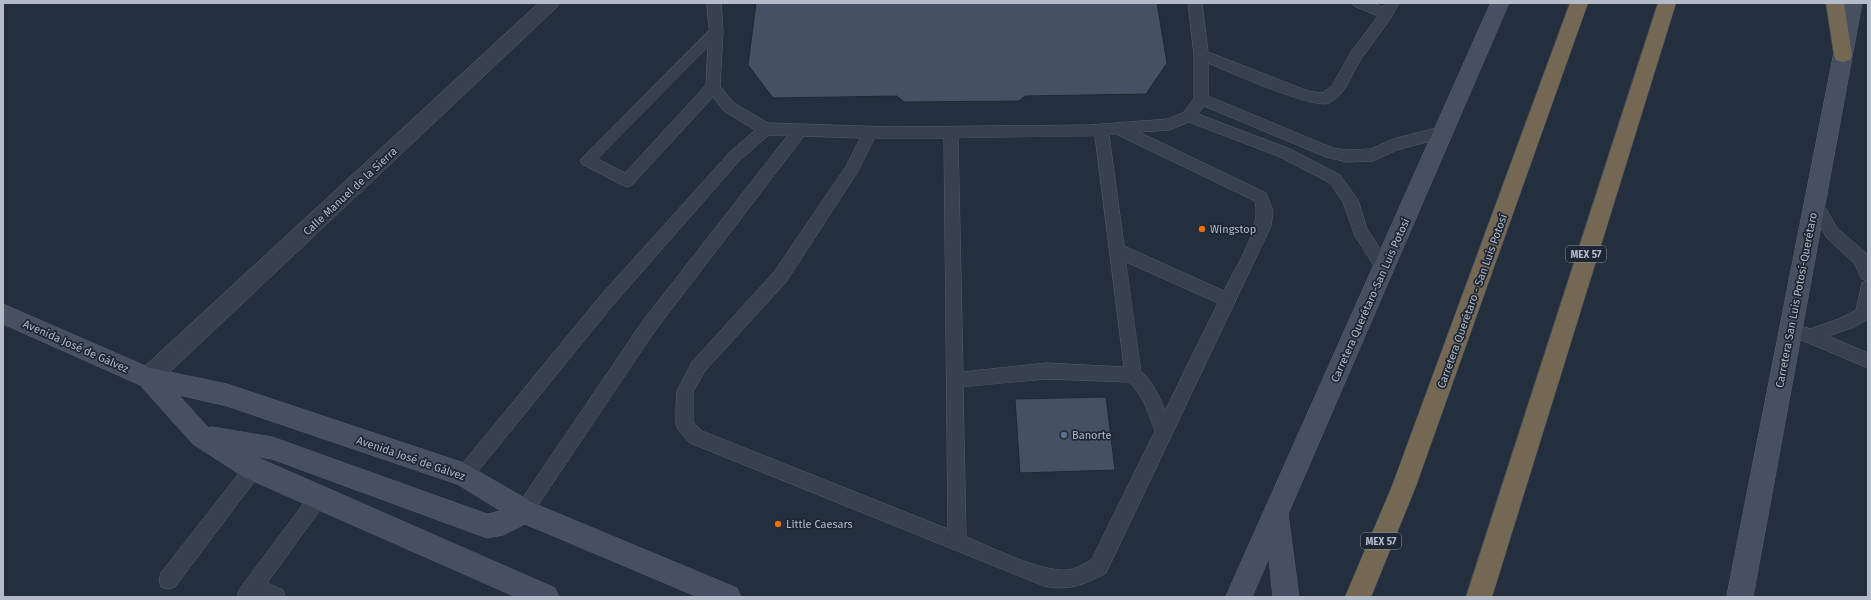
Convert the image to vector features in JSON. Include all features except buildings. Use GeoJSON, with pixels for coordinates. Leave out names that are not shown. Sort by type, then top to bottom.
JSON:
{"type":"FeatureCollection","features":[{"type":"Feature","properties":{"kind":"highway","name":"Carretera Querétaro - San Luis Potosí"},"geometry":{"type":"LineString","coordinates":[[1358,597],[1404,486],[1579,3]]}},
{"type":"Feature","properties":{"kind":"highway","name":"MEX 57"},"geometry":{"type":"LineString","coordinates":[[1479,597],[1667,3]]}},
{"type":"Feature","properties":{"kind":"highway"},"geometry":{"type":"LineString","coordinates":[[1835,3],[1843,55]]}},
{"type":"Feature","properties":{"kind":"main road","name":"Carretera Querétaro-San Luis Potosí"},"geometry":{"type":"LineString","coordinates":[[1240,597],[1500,3]]}},
{"type":"Feature","properties":{"kind":"main road","name":"Carretera San Luis Potosí-Querétaro"},"geometry":{"type":"LineString","coordinates":[[1740,597],[1800,332],[1815,203],[1853,3]]}},
{"type":"Feature","properties":{"kind":"main road","name":"Avenida José de Gálvez"},"geometry":{"type":"LineString","coordinates":[[3,314],[148,378],[227,395],[464,476],[524,511],[728,597]]}},
{"type":"Feature","properties":{"kind":"main road","name":"Avenida José de Gálvez"},"geometry":{"type":"LineString","coordinates":[[148,378],[201,436],[253,469],[539,596]]}},
{"type":"Feature","properties":{"kind":"main road"},"geometry":{"type":"LineString","coordinates":[[201,436],[272,448],[487,526],[503,523],[524,511]]}},
{"type":"Feature","properties":{"kind":"main road"},"geometry":{"type":"LineString","coordinates":[[1276,513],[1286,597]]}},
{"type":"Feature","properties":{"kind":"street","name":"Calle Manuel de la Sierra"},"geometry":{"type":"LineString","coordinates":[[148,378],[550,3]]}},
{"type":"Feature","properties":{"kind":"lane"},"geometry":{"type":"LineString","coordinates":[[714,3],[716,31],[713,88],[627,181],[587,160],[716,31]]}},
{"type":"Feature","properties":{"kind":"lane"},"geometry":{"type":"LineString","coordinates":[[713,88],[730,107],[766,129],[870,133],[951,132],[1102,130],[1169,124],[1189,116],[1201,99],[1201,55],[1195,3]]}},
{"type":"Feature","properties":{"kind":"lane"},"geometry":{"type":"LineString","coordinates":[[1201,55],[1306,96],[1324,99],[1337,90],[1356,56],[1389,8],[1359,3]]}},
{"type":"Feature","properties":{"kind":"lane"},"geometry":{"type":"LineString","coordinates":[[1201,99],[1331,154],[1347,156],[1373,155],[1393,145],[1444,132]]}},
{"type":"Feature","properties":{"kind":"lane"},"geometry":{"type":"LineString","coordinates":[[1189,116],[1285,153],[1335,179],[1350,200],[1360,231],[1384,267]]}},
{"type":"Feature","properties":{"kind":"lane"},"geometry":{"type":"LineString","coordinates":[[464,476],[608,300],[736,156],[766,129]]}},
{"type":"Feature","properties":{"kind":"lane"},"geometry":{"type":"LineString","coordinates":[[870,133],[852,169],[780,277],[698,367],[686,391],[684,409],[685,425],[696,437],[1044,577],[1065,581],[1085,574],[1099,566],[1263,226],[1265,211],[1261,198],[1118,129]]}},
{"type":"Feature","properties":{"kind":"lane"},"geometry":{"type":"LineString","coordinates":[[1102,130],[1133,375]]}},
{"type":"Feature","properties":{"kind":"lane"},"geometry":{"type":"LineString","coordinates":[[524,511],[648,327],[800,131]]}},
{"type":"Feature","properties":{"kind":"lane"},"geometry":{"type":"LineString","coordinates":[[951,132],[957,542]]}},
{"type":"Feature","properties":{"kind":"lane"},"geometry":{"type":"LineString","coordinates":[[1815,203],[1832,233],[1860,258],[1868,274]]}},
{"type":"Feature","properties":{"kind":"lane"},"geometry":{"type":"LineString","coordinates":[[1116,250],[1227,300]]}},
{"type":"Feature","properties":{"kind":"lane"},"geometry":{"type":"LineString","coordinates":[[1800,332],[1846,323],[1863,314],[1868,288]]}},
{"type":"Feature","properties":{"kind":"lane"},"geometry":{"type":"LineString","coordinates":[[1800,332],[1868,361]]}},
{"type":"Feature","properties":{"kind":"lane"},"geometry":{"type":"LineString","coordinates":[[954,380],[1046,371],[1133,375],[1144,385],[1150,395],[1164,430]]}},
{"type":"Feature","properties":{"kind":"lane"},"geometry":{"type":"LineString","coordinates":[[168,580],[253,469]]}},
{"type":"Feature","properties":{"kind":"lane"},"geometry":{"type":"LineString","coordinates":[[276,597],[250,592],[319,497]]}},
{"type":"Feature","properties":{"kind":"place","name":"Wingstop"},"geometry":{"type":"Point","coordinates":[1202,229]}},
{"type":"Feature","properties":{"kind":"place","name":"Banorte"},"geometry":{"type":"Point","coordinates":[1064,435]}},
{"type":"Feature","properties":{"kind":"place","name":"Little Caesars"},"geometry":{"type":"Point","coordinates":[778,524]}}]}
